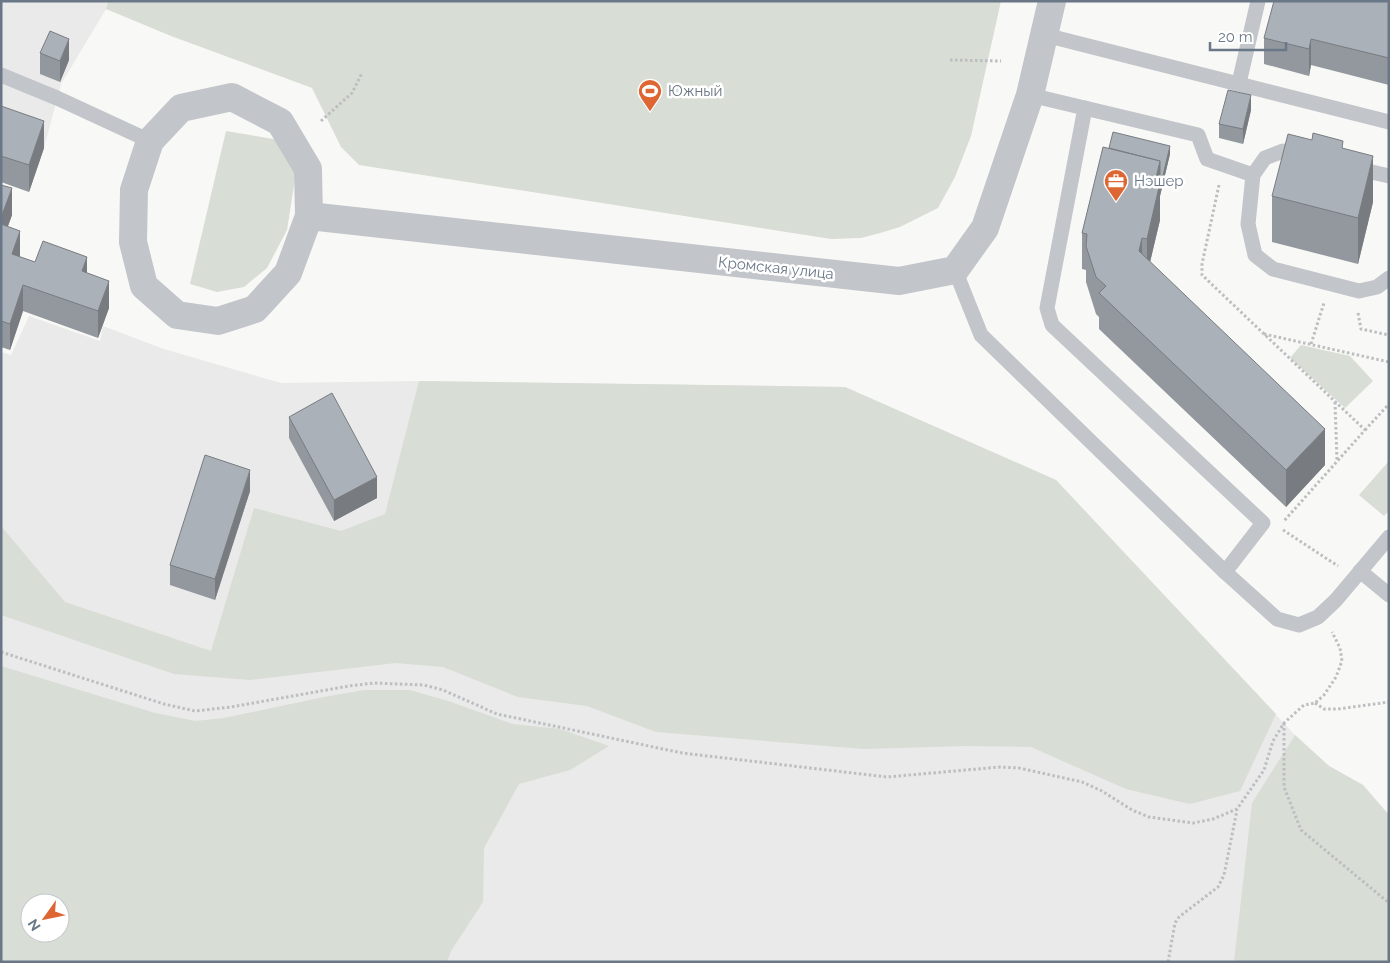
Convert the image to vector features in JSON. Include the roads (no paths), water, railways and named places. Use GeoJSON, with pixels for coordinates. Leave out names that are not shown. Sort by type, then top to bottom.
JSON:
{"type":"FeatureCollection","features":[{"type":"Feature","properties":{"kind":"street"},"geometry":{"type":"LineString","coordinates":[[955,270],[985,228],[1030,95],[1052,1]]}},
{"type":"Feature","properties":{"kind":"street"},"geometry":{"type":"LineString","coordinates":[[232,97],[280,122],[308,169],[310,216],[288,273],[255,309],[218,321],[178,315],[144,286],[133,242],[134,190],[150,141],[181,108],[232,97]]}},
{"type":"Feature","properties":{"kind":"street","name":"Кромская улица"},"geometry":{"type":"LineString","coordinates":[[310,216],[899,281],[955,270]]}},
{"type":"Feature","properties":{"kind":"lane"},"geometry":{"type":"LineString","coordinates":[[1239,83],[1258,1]]}},
{"type":"Feature","properties":{"kind":"lane"},"geometry":{"type":"LineString","coordinates":[[1045,35],[1389,122]]}},
{"type":"Feature","properties":{"kind":"lane"},"geometry":{"type":"LineString","coordinates":[[1,75],[57,98],[150,141]]}},
{"type":"Feature","properties":{"kind":"lane"},"geometry":{"type":"LineString","coordinates":[[1030,95],[1198,135],[1207,159],[1253,175]]}},
{"type":"Feature","properties":{"kind":"lane"},"geometry":{"type":"LineString","coordinates":[[1085,108],[1047,308],[1052,325],[1263,524],[1225,572]]}},
{"type":"Feature","properties":{"kind":"lane"},"geometry":{"type":"LineString","coordinates":[[1322,160],[1283,151],[1265,158],[1253,175],[1248,224],[1255,255],[1273,269],[1359,291],[1376,287],[1389,278]]}},
{"type":"Feature","properties":{"kind":"lane"},"geometry":{"type":"LineString","coordinates":[[1341,165],[1389,176]]}},
{"type":"Feature","properties":{"kind":"lane"},"geometry":{"type":"LineString","coordinates":[[955,270],[981,335],[1225,572],[1277,619],[1299,625],[1318,617],[1336,600],[1389,537]]}},
{"type":"Feature","properties":{"kind":"lane"},"geometry":{"type":"LineString","coordinates":[[1358,574],[1389,595]]}},
{"type":"Feature","properties":{"kind":"place","name":"Южный"},"geometry":{"type":"Point","coordinates":[650,112]}},
{"type":"Feature","properties":{"kind":"place","name":"Нэшер"},"geometry":{"type":"Point","coordinates":[1116,202]}}]}
